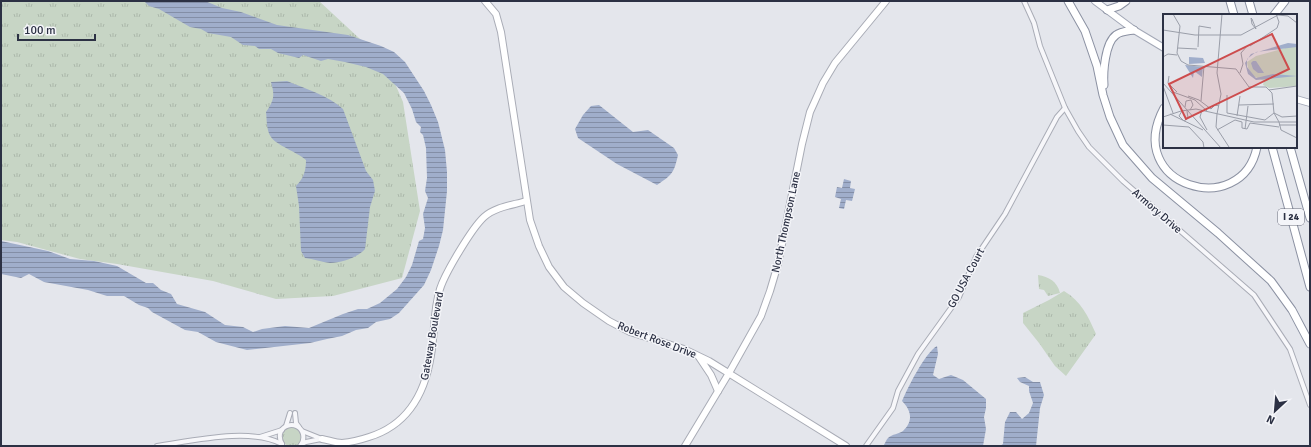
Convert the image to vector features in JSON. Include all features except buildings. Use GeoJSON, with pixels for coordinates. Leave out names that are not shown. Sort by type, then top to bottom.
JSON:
{"type":"FeatureCollection","features":[{"type":"Feature","properties":{"kind":"highway"},"geometry":{"type":"LineString","coordinates":[[1068,1],[1085,31],[1097,66],[1103,95],[1110,117],[1123,145],[1152,178],[1218,233],[1271,281],[1292,310],[1310,344]]}},
{"type":"Feature","properties":{"kind":"highway"},"geometry":{"type":"LineString","coordinates":[[1107,10],[1119,6],[1126,1]]}},
{"type":"Feature","properties":{"kind":"highway"},"geometry":{"type":"LineString","coordinates":[[1230,1],[1234,14]]}},
{"type":"Feature","properties":{"kind":"highway"},"geometry":{"type":"LineString","coordinates":[[1249,1],[1253,14]]}},
{"type":"Feature","properties":{"kind":"highway"},"geometry":{"type":"LineString","coordinates":[[1275,14],[1285,1]]}},
{"type":"Feature","properties":{"kind":"highway"},"geometry":{"type":"LineString","coordinates":[[1110,117],[1103,84],[1104,62],[1113,39],[1122,32],[1134,30]]}},
{"type":"Feature","properties":{"kind":"highway"},"geometry":{"type":"LineString","coordinates":[[1163,110],[1155,130],[1157,156],[1172,176],[1190,186],[1216,188],[1240,177],[1248,167],[1257,148]]}},
{"type":"Feature","properties":{"kind":"highway","name":"I 24"},"geometry":{"type":"LineString","coordinates":[[1272,148],[1310,287]]}},
{"type":"Feature","properties":{"kind":"highway","name":"I 24"},"geometry":{"type":"LineString","coordinates":[[1290,148],[1310,218]]}},
{"type":"Feature","properties":{"kind":"street","name":"Robert Rose Drive"},"geometry":{"type":"LineString","coordinates":[[485,1],[496,14],[501,32],[530,220],[539,246],[549,267],[564,287],[583,303],[609,321],[630,332],[684,349],[698,356],[729,373],[846,446]]}},
{"type":"Feature","properties":{"kind":"street","name":"North Thompson Lane"},"geometry":{"type":"LineString","coordinates":[[685,446],[729,373],[759,319],[770,291],[778,264],[802,144],[810,112],[823,83],[835,63],[886,1]]}},
{"type":"Feature","properties":{"kind":"street","name":"Armory Drive"},"geometry":{"type":"LineString","coordinates":[[1024,1],[1034,23],[1040,46],[1065,108],[1078,131],[1089,146],[1118,177],[1254,295],[1290,348],[1310,405]]}},
{"type":"Feature","properties":{"kind":"street"},"geometry":{"type":"LineString","coordinates":[[1095,1],[1134,30],[1163,47]]}},
{"type":"Feature","properties":{"kind":"street"},"geometry":{"type":"LineString","coordinates":[[1298,100],[1310,103]]}},
{"type":"Feature","properties":{"kind":"street","name":"GO USA Court"},"geometry":{"type":"LineString","coordinates":[[866,446],[893,408],[898,391],[918,354],[959,297],[976,257],[1005,214],[1058,117],[1065,108]]}},
{"type":"Feature","properties":{"kind":"street","name":"Gateway Boulevard"},"geometry":{"type":"LineString","coordinates":[[322,439],[341,443],[354,442],[372,436],[385,431],[398,423],[412,408],[418,399],[428,371],[435,309],[440,288],[448,272],[464,244],[484,217],[500,208],[526,201]]}},
{"type":"Feature","properties":{"kind":"street"},"geometry":{"type":"LineString","coordinates":[[698,356],[712,375],[718,391]]}},
{"type":"Feature","properties":{"kind":"street"},"geometry":{"type":"LineString","coordinates":[[283,445],[280,437],[292,413],[304,439],[301,445]]}},
{"type":"Feature","properties":{"kind":"street"},"geometry":{"type":"LineString","coordinates":[[259,437],[293,425],[322,439]]}},
{"type":"Feature","properties":{"kind":"street"},"geometry":{"type":"LineString","coordinates":[[157,446],[201,439],[239,436],[259,437],[283,445]]}},
{"type":"Feature","properties":{"kind":"street"},"geometry":{"type":"LineString","coordinates":[[301,445],[306,442],[322,439]]}},
{"type":"Feature","properties":{"kind":"green space"},"geometry":{"type":"Polygon","coordinates":[[[1,1],[319,1],[386,63],[403,102],[420,211],[402,278],[333,296],[276,299],[213,281],[80,259],[17,242],[1,240],[1,1]]]}},
{"type":"Feature","properties":{"kind":"green space"},"geometry":{"type":"Polygon","coordinates":[[[1038,275],[1052,280],[1057,285],[1060,293],[1048,296],[1044,290],[1039,289],[1038,275]]]}},
{"type":"Feature","properties":{"kind":"green space"},"geometry":{"type":"Polygon","coordinates":[[[1064,291],[1079,304],[1087,315],[1096,334],[1066,376],[1055,366],[1023,323],[1023,313],[1064,291]]]}},
{"type":"Feature","properties":{"kind":"green space"},"geometry":{"type":"Polygon","coordinates":[[[292,427],[299,430],[302,437],[299,444],[292,447],[285,444],[282,437],[285,430],[292,427]]]}},
{"type":"Feature","properties":{"kind":"water"},"geometry":{"type":"Polygon","coordinates":[[[144,1],[205,1],[222,8],[241,12],[277,25],[348,35],[394,52],[405,62],[424,91],[438,122],[445,150],[447,191],[443,230],[431,270],[424,285],[399,313],[390,319],[376,322],[368,328],[356,330],[342,336],[310,343],[247,350],[216,342],[198,332],[185,330],[152,312],[148,308],[139,305],[124,296],[107,296],[88,290],[44,282],[29,274],[21,278],[1,274],[1,241],[48,251],[70,259],[94,261],[117,266],[146,283],[153,283],[161,290],[171,294],[177,304],[205,312],[225,325],[243,327],[253,332],[262,329],[285,326],[309,328],[358,309],[367,309],[380,303],[397,289],[406,277],[412,265],[419,241],[423,239],[425,228],[423,214],[428,198],[425,191],[427,178],[426,148],[423,135],[420,132],[421,127],[416,122],[412,109],[404,93],[383,74],[366,67],[328,59],[321,61],[303,55],[299,58],[278,53],[271,49],[259,49],[255,46],[243,45],[231,37],[208,33],[201,29],[190,27],[159,9],[149,6],[144,1]]]}},
{"type":"Feature","properties":{"kind":"water"},"geometry":{"type":"Polygon","coordinates":[[[287,81],[323,96],[343,109],[366,171],[373,180],[375,191],[370,207],[365,249],[358,255],[345,261],[330,263],[305,258],[301,251],[299,206],[296,186],[304,174],[306,160],[282,146],[271,137],[268,131],[266,112],[273,98],[271,82],[287,81]]]}},
{"type":"Feature","properties":{"kind":"water"},"geometry":{"type":"Polygon","coordinates":[[[599,105],[633,132],[648,130],[674,148],[678,155],[674,170],[666,179],[657,185],[617,164],[578,138],[575,129],[583,115],[591,106],[599,105]]]}},
{"type":"Feature","properties":{"kind":"water"},"geometry":{"type":"Polygon","coordinates":[[[844,179],[851,181],[850,188],[855,189],[852,201],[846,200],[844,209],[839,208],[841,199],[835,197],[837,187],[842,188],[844,179]]]}},
{"type":"Feature","properties":{"kind":"water"},"geometry":{"type":"Polygon","coordinates":[[[937,346],[938,354],[933,375],[939,379],[951,375],[963,380],[986,399],[984,417],[986,429],[983,446],[883,446],[888,438],[903,431],[909,423],[910,416],[908,408],[902,401],[922,363],[937,346]]]}},
{"type":"Feature","properties":{"kind":"water"},"geometry":{"type":"Polygon","coordinates":[[[1025,377],[1033,382],[1040,382],[1044,395],[1040,408],[1036,446],[1000,446],[1003,444],[1005,422],[1010,412],[1016,412],[1022,419],[1029,413],[1033,403],[1029,386],[1020,382],[1017,378],[1025,377]]]}}]}
